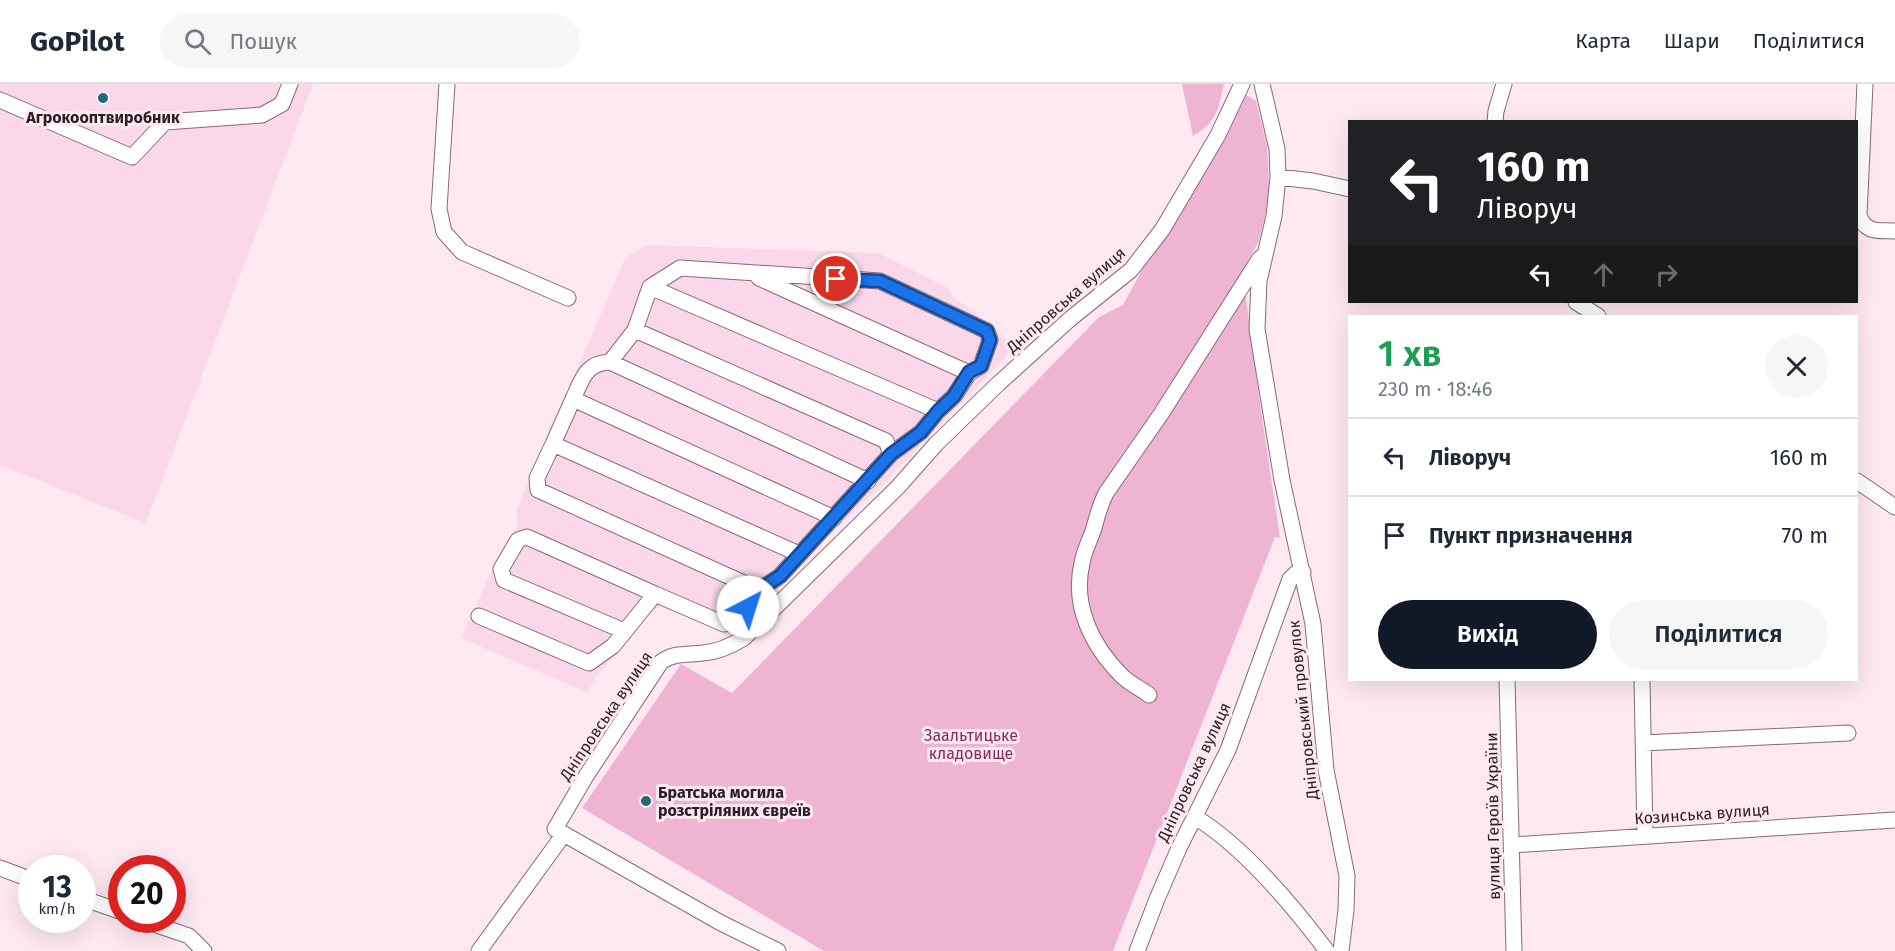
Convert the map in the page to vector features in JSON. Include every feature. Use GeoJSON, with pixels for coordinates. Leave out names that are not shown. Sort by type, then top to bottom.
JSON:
{"type":"FeatureCollection","features":[{"type":"Feature","properties":{"kind":"street"},"geometry":{"type":"LineString","coordinates":[[0,100],[132,157],[165,122],[262,115],[282,104],[290,84]]}},
{"type":"Feature","properties":{"kind":"street"},"geometry":{"type":"LineString","coordinates":[[447,84],[439,209],[444,232],[462,252],[568,298]]}},
{"type":"Feature","properties":{"kind":"street","name":"Дніпровська вулиця"},"geometry":{"type":"LineString","coordinates":[[564,834],[555,829],[592,766],[627,717],[661,662],[676,654],[701,654],[725,648],[744,638],[898,487],[936,444],[998,384],[1049,337],[1139,262],[1162,230],[1201,165],[1242,84]]}},
{"type":"Feature","properties":{"kind":"street"},"geometry":{"type":"LineString","coordinates":[[1262,84],[1277,149],[1278,177],[1277,194],[1257,295],[1257,329],[1282,480],[1303,572]]}},
{"type":"Feature","properties":{"kind":"street"},"geometry":{"type":"LineString","coordinates":[[1495,120],[1504,84]]}},
{"type":"Feature","properties":{"kind":"street"},"geometry":{"type":"LineString","coordinates":[[1865,84],[1859,216],[1863,225],[1870,230],[1895,231]]}},
{"type":"Feature","properties":{"kind":"street"},"geometry":{"type":"LineString","coordinates":[[1278,177],[1348,189]]}},
{"type":"Feature","properties":{"kind":"street"},"geometry":{"type":"LineString","coordinates":[[1149,695],[1121,675],[1097,644],[1088,627],[1079,601],[1078,585],[1082,562],[1106,494],[1161,414],[1266,248]]}},
{"type":"Feature","properties":{"kind":"street"},"geometry":{"type":"LineString","coordinates":[[610,362],[635,330],[650,287],[680,268],[880,281],[987,331],[990,340],[981,366],[969,372],[954,396],[921,432],[891,454],[780,576],[759,590],[748,607],[724,624],[527,537],[518,540],[501,569],[504,580],[624,631]]}},
{"type":"Feature","properties":{"kind":"street"},"geometry":{"type":"LineString","coordinates":[[749,273],[969,372]]}},
{"type":"Feature","properties":{"kind":"street"},"geometry":{"type":"LineString","coordinates":[[650,287],[938,411]]}},
{"type":"Feature","properties":{"kind":"street"},"geometry":{"type":"LineString","coordinates":[[1578,303],[1596,315]]}},
{"type":"Feature","properties":{"kind":"street"},"geometry":{"type":"LineString","coordinates":[[635,330],[886,441],[891,454]]}},
{"type":"Feature","properties":{"kind":"street"},"geometry":{"type":"LineString","coordinates":[[759,590],[538,490],[537,478],[585,372],[600,363],[610,362],[898,487]]}},
{"type":"Feature","properties":{"kind":"street"},"geometry":{"type":"LineString","coordinates":[[573,399],[834,518]]}},
{"type":"Feature","properties":{"kind":"street"},"geometry":{"type":"LineString","coordinates":[[553,444],[799,554]]}},
{"type":"Feature","properties":{"kind":"street"},"geometry":{"type":"LineString","coordinates":[[1858,482],[1895,507]]}},
{"type":"Feature","properties":{"kind":"street","name":"Дніпровська вулиця"},"geometry":{"type":"LineString","coordinates":[[1137,951],[1156,899],[1234,734],[1290,579],[1295,574],[1303,572]]}},
{"type":"Feature","properties":{"kind":"street","name":"Дніпровський провулок"},"geometry":{"type":"LineString","coordinates":[[1303,572],[1313,624],[1326,770],[1347,876],[1341,951]]}},
{"type":"Feature","properties":{"kind":"street"},"geometry":{"type":"LineString","coordinates":[[479,616],[589,663],[613,646],[655,594]]}},
{"type":"Feature","properties":{"kind":"street","name":"вулиця Героїв України"},"geometry":{"type":"LineString","coordinates":[[1507,681],[1515,951]]}},
{"type":"Feature","properties":{"kind":"street"},"geometry":{"type":"LineString","coordinates":[[1642,681],[1645,836]]}},
{"type":"Feature","properties":{"kind":"street"},"geometry":{"type":"LineString","coordinates":[[1643,743],[1848,733]]}},
{"type":"Feature","properties":{"kind":"street"},"geometry":{"type":"LineString","coordinates":[[1195,817],[1224,837],[1243,855],[1293,909],[1327,951]]}},
{"type":"Feature","properties":{"kind":"street","name":"Козинська вулиця"},"geometry":{"type":"LineString","coordinates":[[1512,845],[1895,820]]}},
{"type":"Feature","properties":{"kind":"street"},"geometry":{"type":"LineString","coordinates":[[479,951],[564,834],[721,923],[778,951]]}},
{"type":"Feature","properties":{"kind":"street"},"geometry":{"type":"LineString","coordinates":[[0,868],[18,875]]}},
{"type":"Feature","properties":{"kind":"street"},"geometry":{"type":"LineString","coordinates":[[180,933],[189,936],[204,951]]}},
{"type":"Feature","properties":{"kind":"shaded area"},"geometry":{"type":"Polygon","coordinates":[[[0,84],[313,84],[146,523],[0,465],[0,84]]]}},
{"type":"Feature","properties":{"kind":"shaded area"},"geometry":{"type":"Polygon","coordinates":[[[648,245],[878,253],[948,288],[954,298],[977,314],[984,325],[997,330],[1013,349],[887,480],[734,626],[717,629],[662,607],[651,611],[595,678],[588,693],[461,638],[490,575],[518,524],[516,510],[625,258],[648,245]]]}},
{"type":"Feature","properties":{"kind":"green space"},"geometry":{"type":"Polygon","coordinates":[[[1182,84],[1224,84],[1212,120],[1193,136],[1182,84]]]}},
{"type":"Feature","properties":{"kind":"green space","name":"Заальтицьке кладовище"},"geometry":{"type":"Polygon","coordinates":[[[1243,93],[1256,101],[1267,146],[1269,184],[1266,211],[1259,241],[1246,264],[1245,290],[1280,538],[1275,537],[1113,951],[824,951],[582,808],[681,664],[732,693],[1099,317],[1123,305],[1146,263],[1176,220],[1243,93]]]}},
{"type":"Feature","properties":{"kind":"place","name":"Агрокооптвиробник"},"geometry":{"type":"Point","coordinates":[103,98]}},
{"type":"Feature","properties":{"kind":"place","name":"Братська могила розстріляних євреїв"},"geometry":{"type":"Point","coordinates":[646,801]}},
{"type":"Feature","properties":{"kind":"route"},"geometry":{"type":"LineString","coordinates":[[748,607],[759,590],[780,576],[891,454],[921,432],[954,396],[969,372],[981,366],[990,340],[987,331],[880,281],[836,279]]}}]}
